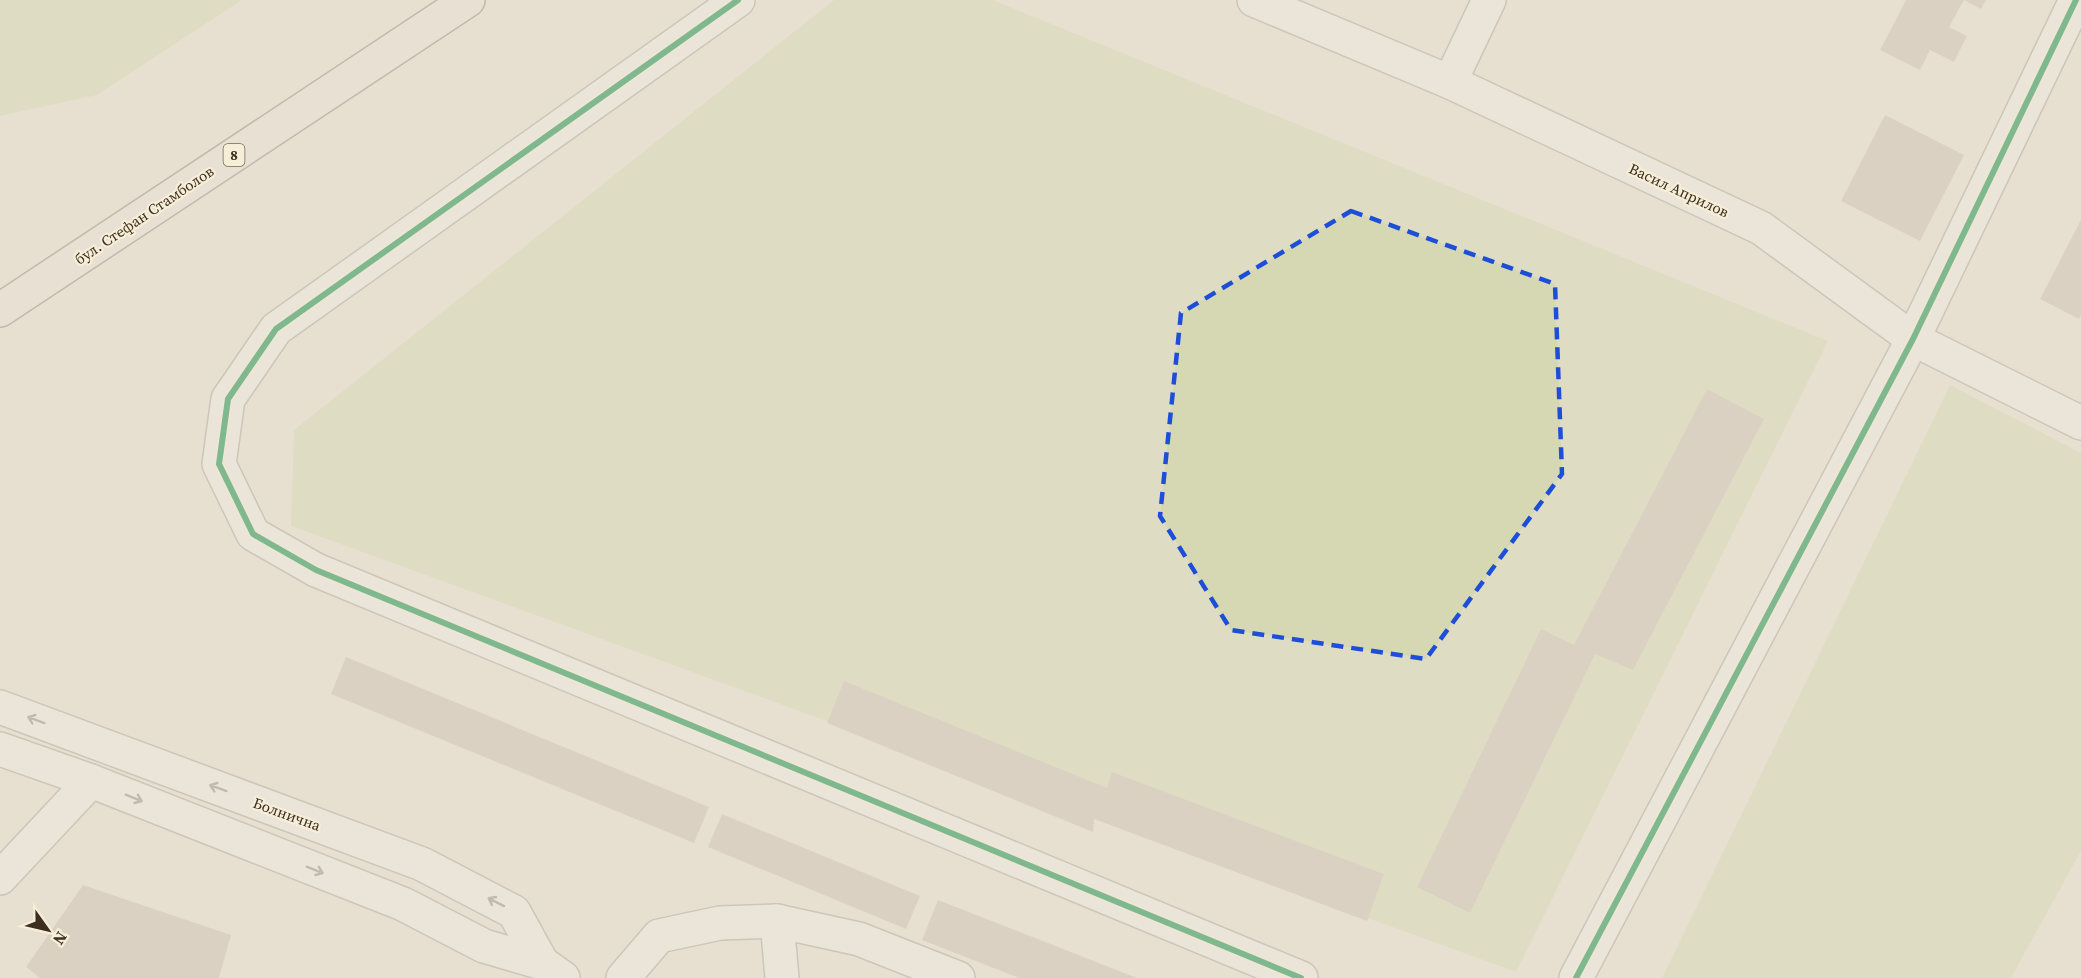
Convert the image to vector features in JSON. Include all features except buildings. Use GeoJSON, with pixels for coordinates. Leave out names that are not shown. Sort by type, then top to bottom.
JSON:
{"type":"FeatureCollection","features":[{"type":"Feature","properties":{"kind":"main road","name":"бул. Стефан Стамболов"},"geometry":{"type":"LineString","coordinates":[[0,310],[468,0]]}},
{"type":"Feature","properties":{"kind":"street"},"geometry":{"type":"LineString","coordinates":[[738,0],[276,329],[228,399],[219,464],[253,534],[316,570],[1301,978]]}},
{"type":"Feature","properties":{"kind":"street","name":"Васил Априлов"},"geometry":{"type":"LineString","coordinates":[[1254,0],[1450,82],[1761,228],[1913,339],[2081,423]]}},
{"type":"Feature","properties":{"kind":"street"},"geometry":{"type":"LineString","coordinates":[[1450,82],[1489,0]]}},
{"type":"Feature","properties":{"kind":"street"},"geometry":{"type":"LineString","coordinates":[[1576,978],[1913,339],[2076,0]]}},
{"type":"Feature","properties":{"kind":"street","name":"Болнична"},"geometry":{"type":"LineString","coordinates":[[0,707],[422,864],[514,912],[552,971]]}},
{"type":"Feature","properties":{"kind":"street","name":"Болнична"},"geometry":{"type":"LineString","coordinates":[[0,749],[91,781],[402,904],[484,946],[552,971]]}},
{"type":"Feature","properties":{"kind":"street"},"geometry":{"type":"LineString","coordinates":[[0,878],[91,781]]}},
{"type":"Feature","properties":{"kind":"street"},"geometry":{"type":"LineString","coordinates":[[777,921],[782,978]]}},
{"type":"Feature","properties":{"kind":"street"},"geometry":{"type":"LineString","coordinates":[[623,978],[659,936],[720,923],[777,921],[859,939],[958,978]]}},
{"type":"Feature","properties":{"kind":"highlighted area"},"geometry":{"type":"Polygon","coordinates":[[[1351,211],[1555,284],[1562,474],[1426,659],[1231,630],[1160,516],[1181,313],[1351,211]]]}},
{"type":"Feature","properties":{"kind":"green space"},"geometry":{"type":"Polygon","coordinates":[[[0,0],[242,0],[97,95],[0,116],[0,0]]]}},
{"type":"Feature","properties":{"kind":"green space"},"geometry":{"type":"Polygon","coordinates":[[[834,0],[993,0],[1828,341],[1516,972],[291,526],[294,430],[834,0]]]}},
{"type":"Feature","properties":{"kind":"green space"},"geometry":{"type":"Polygon","coordinates":[[[1950,385],[2081,453],[2081,851],[2011,978],[1662,978],[1950,385]]]}},
{"type":"Feature","properties":{"kind":"cycle path"},"geometry":{"type":"LineString","coordinates":[[738,0],[276,329],[228,399],[219,464],[253,534],[316,570],[1301,978]]}},
{"type":"Feature","properties":{"kind":"cycle path"},"geometry":{"type":"LineString","coordinates":[[1576,978],[1913,339],[2076,0]]}}]}
